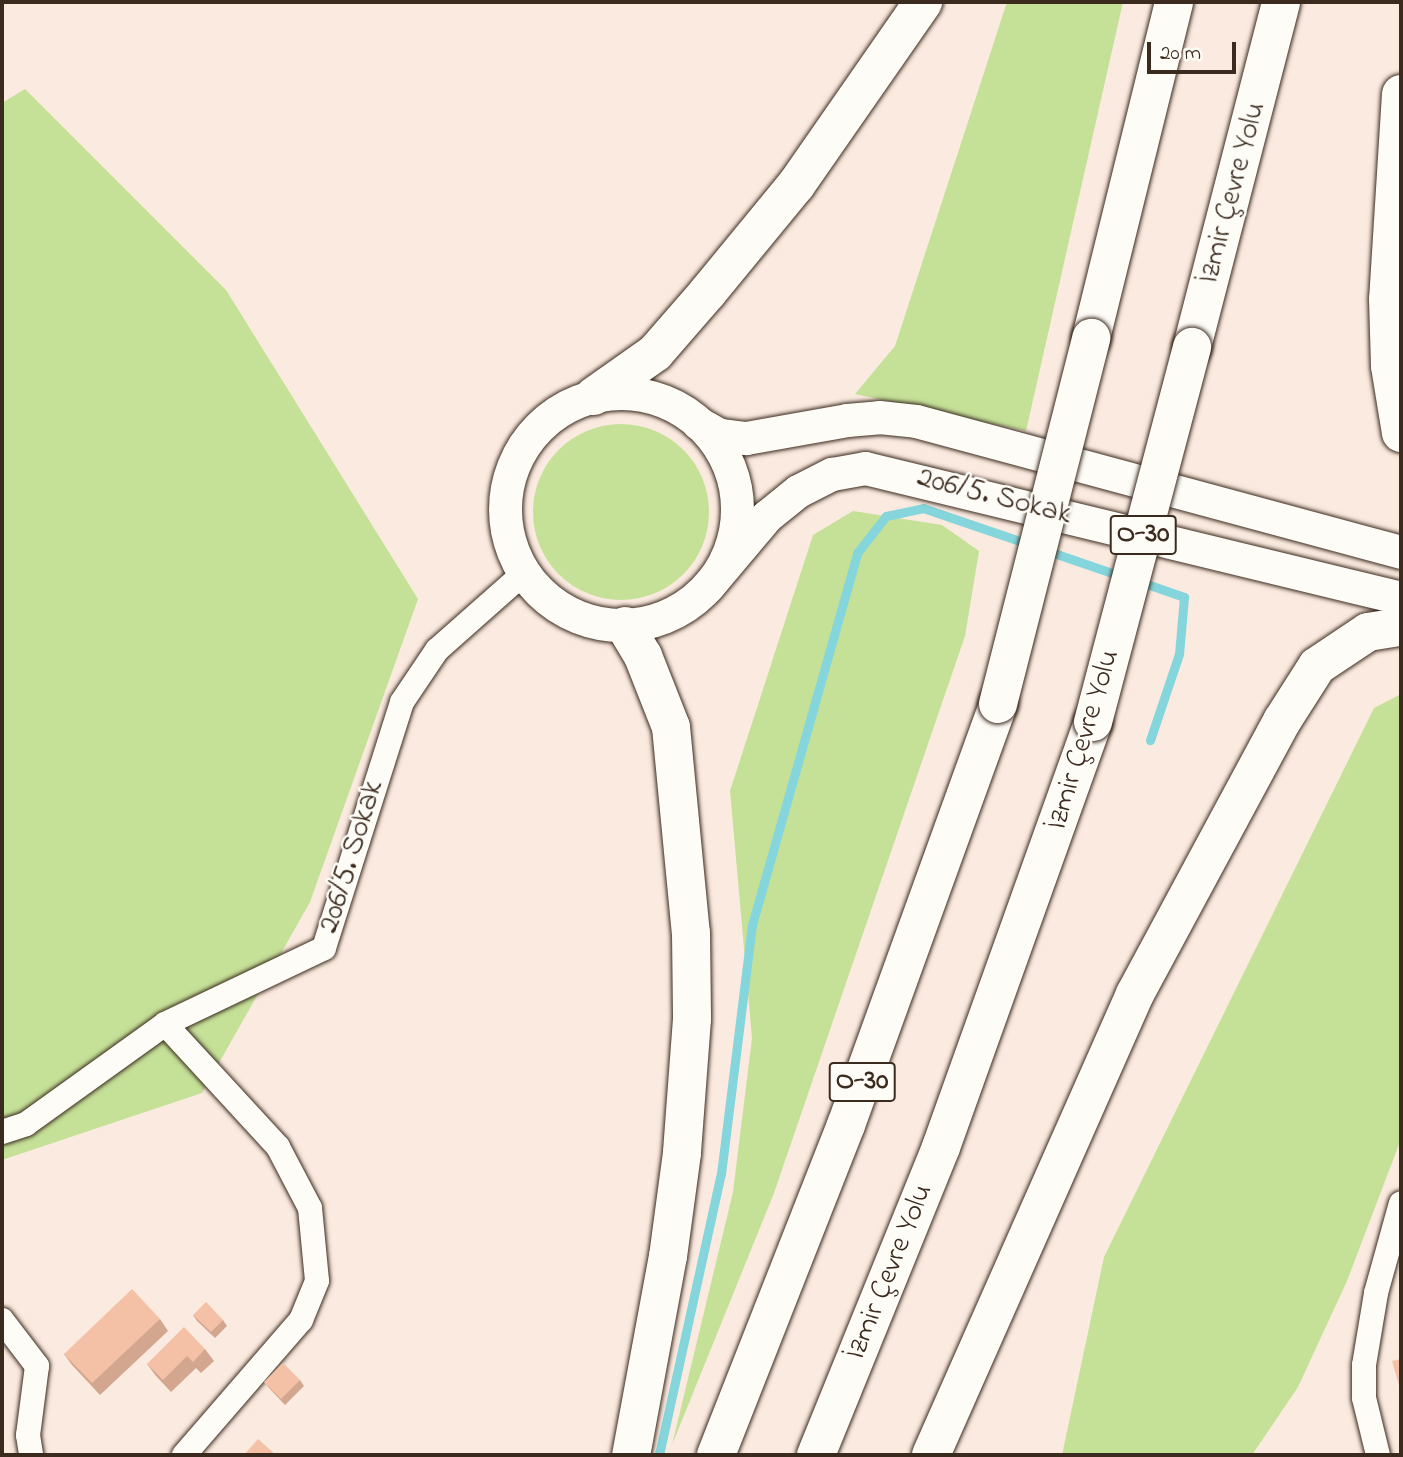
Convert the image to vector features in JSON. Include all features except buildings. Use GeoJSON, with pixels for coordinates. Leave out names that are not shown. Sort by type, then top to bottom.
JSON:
{"type":"FeatureCollection","features":[{"type":"Feature","properties":{"kind":"highway"},"geometry":{"type":"LineString","coordinates":[[594,396],[655,353],[708,292],[796,185],[923,2]]}},
{"type":"Feature","properties":{"kind":"highway","name":"O-30"},"geometry":{"type":"LineString","coordinates":[[716,1455],[846,1125],[998,704],[1174,2]]}},
{"type":"Feature","properties":{"kind":"highway","name":"İzmir Çevre Yolu"},"geometry":{"type":"LineString","coordinates":[[816,1455],[941,1147],[1093,722],[1281,2]]}},
{"type":"Feature","properties":{"kind":"highway"},"geometry":{"type":"LineString","coordinates":[[1401,94],[1388,299],[1390,366],[1401,433]]}},
{"type":"Feature","properties":{"kind":"highway"},"geometry":{"type":"LineString","coordinates":[[625,626],[643,656],[671,727],[691,933],[692,1019],[672,1230],[631,1455]]}},
{"type":"Feature","properties":{"kind":"highway"},"geometry":{"type":"LineString","coordinates":[[931,1455],[1135,994],[1282,721],[1317,666],[1368,632],[1401,627]]}},
{"type":"Feature","properties":{"kind":"main road"},"geometry":{"type":"LineString","coordinates":[[638,394],[659,399],[697,422],[725,458],[736,502],[730,547],[707,587],[669,614],[625,626],[567,612],[524,573],[507,532],[506,499],[513,466],[523,446],[554,414],[594,396],[638,394]]}},
{"type":"Feature","properties":{"kind":"main road","name":"206/5. Sokak"},"geometry":{"type":"LineString","coordinates":[[697,422],[720,435],[746,438],[858,419],[916,421],[1401,552]]}},
{"type":"Feature","properties":{"kind":"main road","name":"206/5. Sokak"},"geometry":{"type":"LineString","coordinates":[[707,587],[767,516],[798,491],[832,474],[864,468],[1401,598]]}},
{"type":"Feature","properties":{"kind":"street","name":"206/5. Sokak"},"geometry":{"type":"LineString","coordinates":[[2,1132],[26,1124],[164,1024],[324,948],[402,702],[438,650],[524,573]]}},
{"type":"Feature","properties":{"kind":"street"},"geometry":{"type":"LineString","coordinates":[[164,1024],[278,1147],[310,1208],[317,1281],[301,1320],[184,1455]]}},
{"type":"Feature","properties":{"kind":"street"},"geometry":{"type":"LineString","coordinates":[[1378,1455],[1364,1398],[1364,1365],[1378,1284],[1401,1203]]}},
{"type":"Feature","properties":{"kind":"street"},"geometry":{"type":"LineString","coordinates":[[2,1320],[37,1366],[28,1435],[31,1455]]}},
{"type":"Feature","properties":{"kind":"green space"},"geometry":{"type":"Polygon","coordinates":[[[1007,2],[1123,2],[1026,431],[855,394],[895,346],[1007,2]]]}},
{"type":"Feature","properties":{"kind":"green space"},"geometry":{"type":"Polygon","coordinates":[[[25,89],[226,290],[418,599],[310,902],[202,1093],[2,1160],[2,103],[25,89]]]}},
{"type":"Feature","properties":{"kind":"green space"},"geometry":{"type":"Polygon","coordinates":[[[621,424],[655,431],[683,450],[702,478],[709,512],[702,546],[683,574],[655,593],[621,600],[587,593],[559,574],[540,546],[533,512],[540,478],[559,450],[587,431],[621,424]]]}},
{"type":"Feature","properties":{"kind":"green space"},"geometry":{"type":"Polygon","coordinates":[[[853,511],[942,525],[979,551],[965,636],[774,1193],[672,1445],[733,1192],[752,1038],[730,791],[813,535],[853,511]]]}},
{"type":"Feature","properties":{"kind":"green space"},"geometry":{"type":"Polygon","coordinates":[[[1401,694],[1401,1139],[1347,1281],[1298,1387],[1252,1455],[1062,1455],[1104,1257],[1374,708],[1401,694]]]}},
{"type":"Feature","properties":{"kind":"waterway"},"geometry":{"type":"LineString","coordinates":[[659,1455],[721,1174],[752,925],[857,553],[886,516],[923,508],[1028,544]]}},
{"type":"Feature","properties":{"kind":"waterway"},"geometry":{"type":"LineString","coordinates":[[1045,550],[1121,576]]}},
{"type":"Feature","properties":{"kind":"waterway"},"geometry":{"type":"LineString","coordinates":[[1138,581],[1184,597],[1179,654],[1150,740]]}}]}
